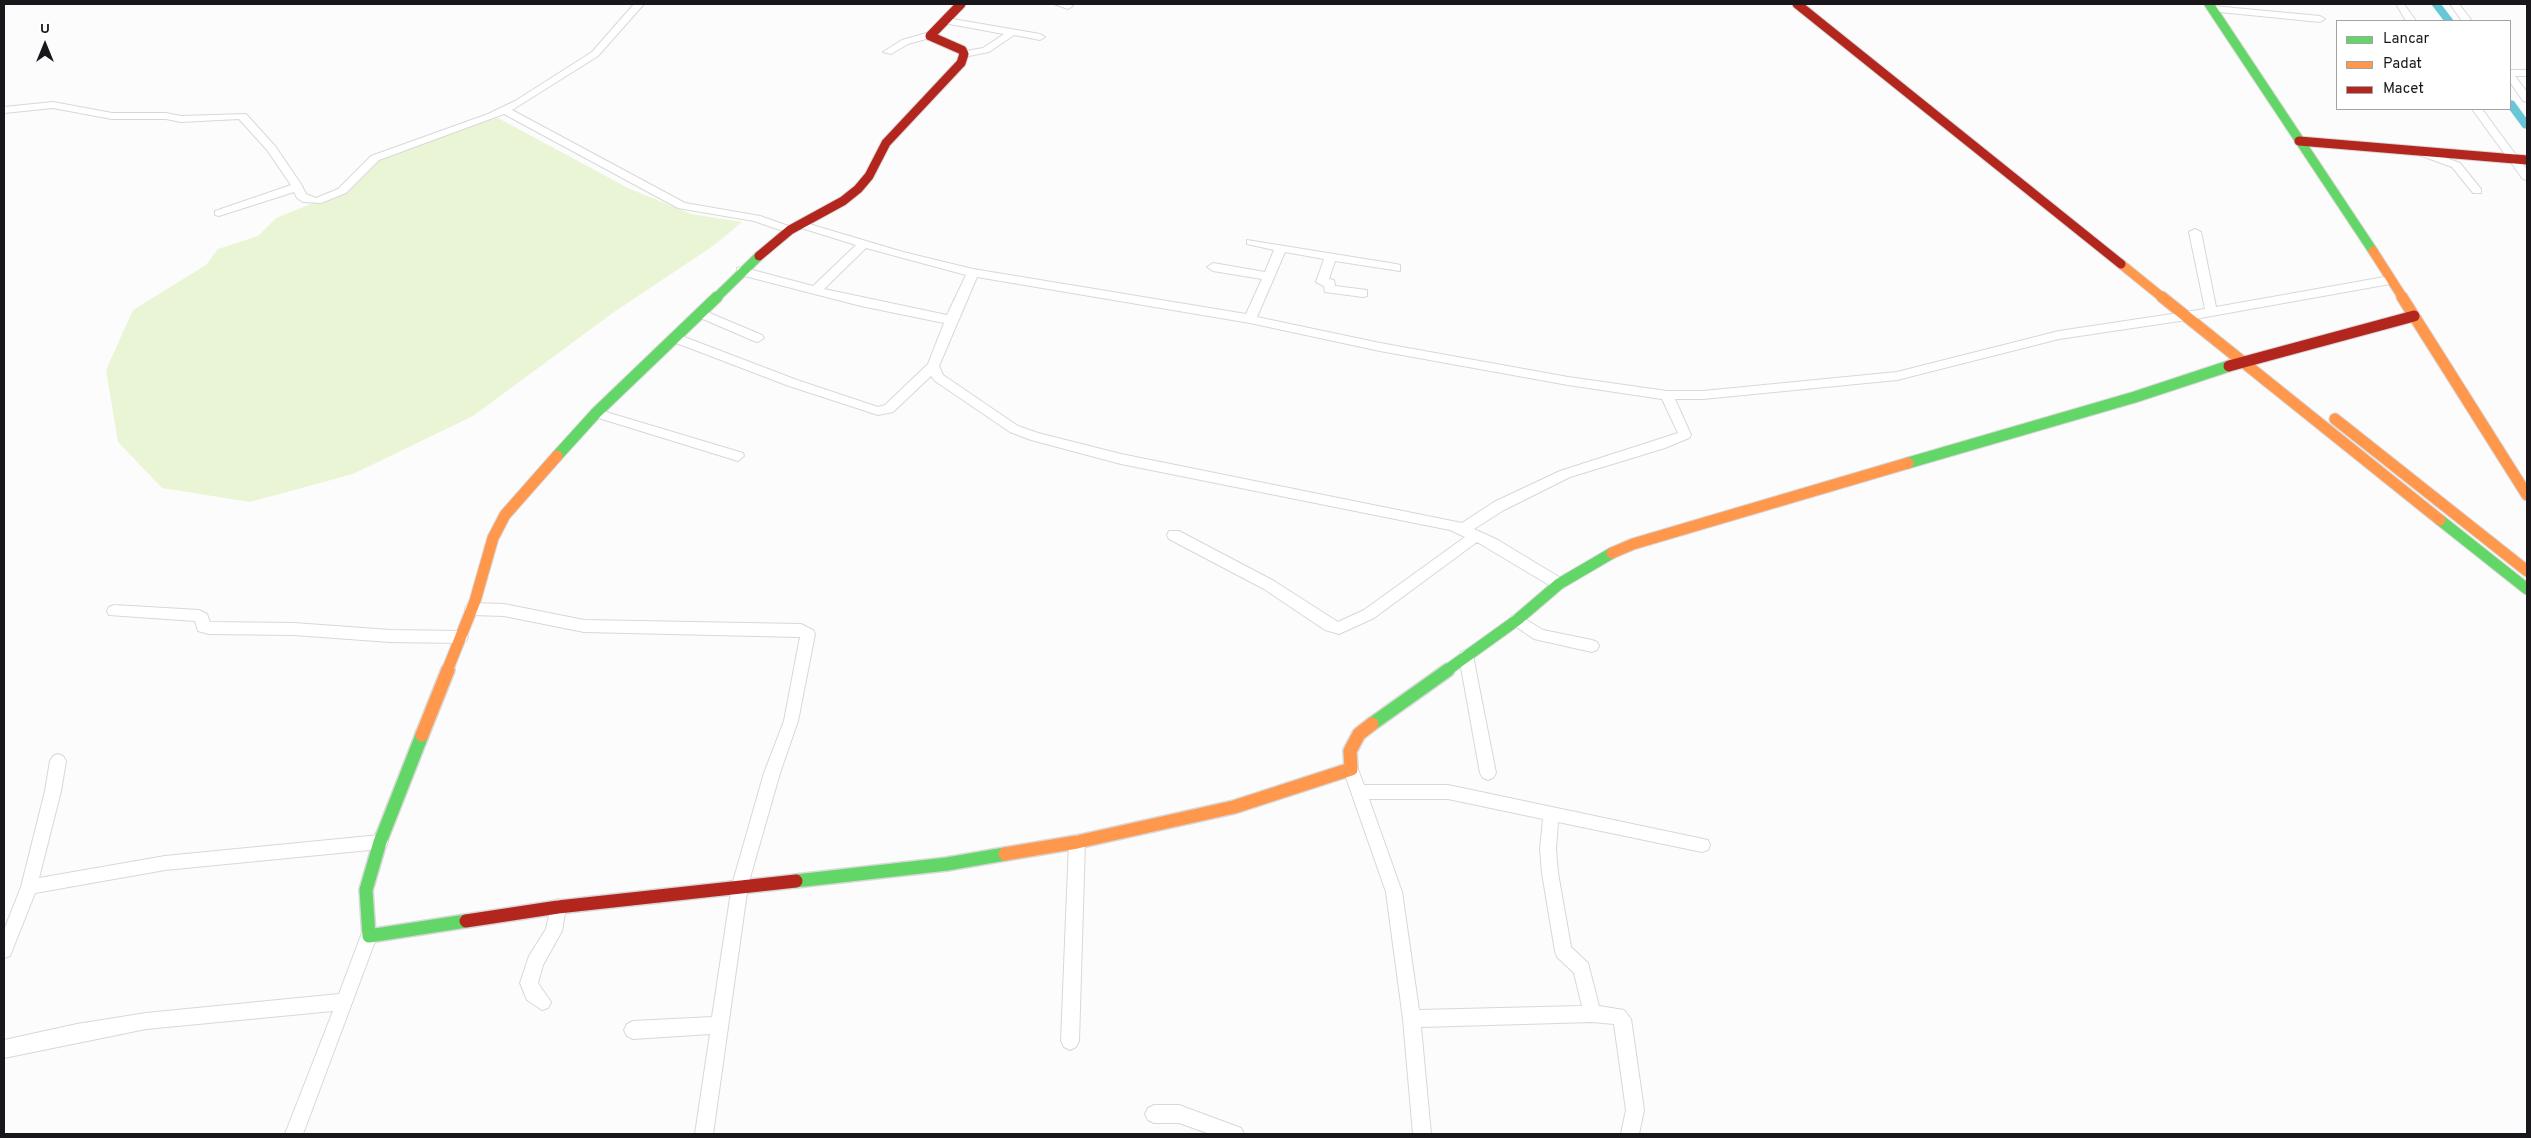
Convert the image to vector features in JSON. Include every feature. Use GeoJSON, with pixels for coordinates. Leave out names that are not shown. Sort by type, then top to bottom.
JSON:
{"type":"FeatureCollection","features":[{"type":"Feature","properties":{"kind":"street"},"geometry":{"type":"LineString","coordinates":[[4,110],[53,105],[112,116],[166,116],[181,119],[242,116],[271,148],[301,196],[308,200],[318,200],[335,195],[351,183],[375,158],[505,110],[595,54],[639,4]]}},
{"type":"Feature","properties":{"kind":"street"},"geometry":{"type":"LineString","coordinates":[[888,52],[905,42],[930,35],[947,21],[961,4]]}},
{"type":"Feature","properties":{"kind":"street"},"geometry":{"type":"LineString","coordinates":[[1797,4],[2527,589]]}},
{"type":"Feature","properties":{"kind":"street"},"geometry":{"type":"LineString","coordinates":[[1811,4],[2206,312],[2255,357],[2278,375]]}},
{"type":"Feature","properties":{"kind":"street"},"geometry":{"type":"LineString","coordinates":[[2400,4],[2411,20]]}},
{"type":"Feature","properties":{"kind":"street"},"geometry":{"type":"LineString","coordinates":[[2454,4],[2466,20]]}},
{"type":"Feature","properties":{"kind":"street"},"geometry":{"type":"LineString","coordinates":[[2211,6],[2320,19]]}},
{"type":"Feature","properties":{"kind":"street"},"geometry":{"type":"LineString","coordinates":[[2211,6],[2414,316],[2527,495]]}},
{"type":"Feature","properties":{"kind":"street"},"geometry":{"type":"LineString","coordinates":[[947,21],[1040,37]]}},
{"type":"Feature","properties":{"kind":"street"},"geometry":{"type":"LineString","coordinates":[[964,54],[986,50],[1012,32]]}},
{"type":"Feature","properties":{"kind":"street"},"geometry":{"type":"LineString","coordinates":[[930,35],[933,38],[960,48],[964,54]]}},
{"type":"Feature","properties":{"kind":"street"},"geometry":{"type":"LineString","coordinates":[[294,1134],[369,936],[366,917],[366,890],[380,842],[472,609],[493,538],[505,516],[596,413],[741,272],[795,227],[843,201],[858,189],[869,176],[886,143],[954,72],[964,54]]}},
{"type":"Feature","properties":{"kind":"street"},"geometry":{"type":"LineString","coordinates":[[2511,74],[2527,73]]}},
{"type":"Feature","properties":{"kind":"street"},"geometry":{"type":"LineString","coordinates":[[2511,75],[2527,99]]}},
{"type":"Feature","properties":{"kind":"street"},"geometry":{"type":"LineString","coordinates":[[505,110],[682,206],[748,216],[974,273],[1250,319],[1389,349],[1632,391],[1667,395],[1702,395],[1898,376],[2058,335],[2184,316],[2390,280]]}},
{"type":"Feature","properties":{"kind":"street"},"geometry":{"type":"LineString","coordinates":[[2478,110],[2522,160],[2527,177]]}},
{"type":"Feature","properties":{"kind":"street"},"geometry":{"type":"LineString","coordinates":[[2299,141],[2522,160]]}},
{"type":"Feature","properties":{"kind":"street"},"geometry":{"type":"LineString","coordinates":[[2423,153],[2456,165],[2477,191]]}},
{"type":"Feature","properties":{"kind":"street"},"geometry":{"type":"LineString","coordinates":[[219,213],[297,187]]}},
{"type":"Feature","properties":{"kind":"street"},"geometry":{"type":"LineString","coordinates":[[2195,232],[2206,312]]}},
{"type":"Feature","properties":{"kind":"street"},"geometry":{"type":"LineString","coordinates":[[1251,242],[1396,268]]}},
{"type":"Feature","properties":{"kind":"street"},"geometry":{"type":"LineString","coordinates":[[815,291],[864,244]]}},
{"type":"Feature","properties":{"kind":"street"},"geometry":{"type":"LineString","coordinates":[[1250,319],[1280,247]]}},
{"type":"Feature","properties":{"kind":"street"},"geometry":{"type":"LineString","coordinates":[[1330,256],[1322,282],[1330,283],[1328,289],[1364,293]]}},
{"type":"Feature","properties":{"kind":"street"},"geometry":{"type":"LineString","coordinates":[[1213,267],[1268,276]]}},
{"type":"Feature","properties":{"kind":"street"},"geometry":{"type":"LineString","coordinates":[[741,272],[815,291],[951,320]]}},
{"type":"Feature","properties":{"kind":"street"},"geometry":{"type":"LineString","coordinates":[[675,338],[793,383],[878,411],[889,409],[933,366],[951,320],[974,273]]}},
{"type":"Feature","properties":{"kind":"street"},"geometry":{"type":"LineString","coordinates":[[700,313],[758,338]]}},
{"type":"Feature","properties":{"kind":"street"},"geometry":{"type":"LineString","coordinates":[[1422,1134],[1412,1019],[1394,892],[1352,769],[1350,751],[1359,734],[1517,620],[1559,584],[1594,562],[1633,544],[2135,397],[2241,361],[2414,316]]}},
{"type":"Feature","properties":{"kind":"street"},"geometry":{"type":"LineString","coordinates":[[933,366],[939,378],[1014,429],[1034,437],[1121,459],[1410,515],[1470,532],[1559,584]]}},
{"type":"Feature","properties":{"kind":"street"},"geometry":{"type":"LineString","coordinates":[[1174,535],[1270,585],[1330,626],[1339,628],[1369,614],[1499,506],[1565,474],[1660,445],[1684,435],[1667,395]]}},
{"type":"Feature","properties":{"kind":"street"},"geometry":{"type":"LineString","coordinates":[[2325,412],[2527,571]]}},
{"type":"Feature","properties":{"kind":"street"},"geometry":{"type":"LineString","coordinates":[[596,413],[738,456]]}},
{"type":"Feature","properties":{"kind":"street"},"geometry":{"type":"LineString","coordinates":[[472,609],[504,610],[584,626],[801,630],[806,632],[808,637],[791,721],[772,773],[740,885],[704,1134]]}},
{"type":"Feature","properties":{"kind":"street"},"geometry":{"type":"LineString","coordinates":[[114,611],[199,616],[202,618],[203,627],[209,628],[294,629],[390,636],[461,637]]}},
{"type":"Feature","properties":{"kind":"street"},"geometry":{"type":"LineString","coordinates":[[1517,620],[1539,635],[1592,646]]}},
{"type":"Feature","properties":{"kind":"street"},"geometry":{"type":"LineString","coordinates":[[1466,656],[1488,773]]}},
{"type":"Feature","properties":{"kind":"street"},"geometry":{"type":"LineString","coordinates":[[4,948],[29,887],[54,791],[58,762]]}},
{"type":"Feature","properties":{"kind":"street"},"geometry":{"type":"LineString","coordinates":[[369,936],[558,907],[740,885],[947,864],[1077,842],[1234,807],[1352,769]]}},
{"type":"Feature","properties":{"kind":"street"},"geometry":{"type":"LineString","coordinates":[[1361,792],[1448,792],[1702,845]]}},
{"type":"Feature","properties":{"kind":"street"},"geometry":{"type":"LineString","coordinates":[[1551,814],[1548,849],[1550,873],[1563,951],[1582,969],[1592,1014]]}},
{"type":"Feature","properties":{"kind":"street"},"geometry":{"type":"LineString","coordinates":[[29,887],[165,863],[380,842]]}},
{"type":"Feature","properties":{"kind":"street"},"geometry":{"type":"LineString","coordinates":[[1070,1041],[1077,842]]}},
{"type":"Feature","properties":{"kind":"street"},"geometry":{"type":"LineString","coordinates":[[542,1002],[533,994],[529,983],[535,962],[554,931],[558,907]]}},
{"type":"Feature","properties":{"kind":"street"},"geometry":{"type":"LineString","coordinates":[[4,1049],[146,1021],[345,1002]]}},
{"type":"Feature","properties":{"kind":"street"},"geometry":{"type":"LineString","coordinates":[[1412,1019],[1592,1014],[1618,1016],[1622,1019],[1634,1096],[1635,1110],[1630,1134]]}},
{"type":"Feature","properties":{"kind":"street"},"geometry":{"type":"LineString","coordinates":[[633,1030],[720,1025]]}},
{"type":"Feature","properties":{"kind":"street"},"geometry":{"type":"LineString","coordinates":[[1154,1114],[1180,1114],[1235,1134]]}},
{"type":"Feature","properties":{"kind":"green space"},"geometry":{"type":"Polygon","coordinates":[[[498,118],[628,188],[691,214],[742,222],[713,246],[614,312],[473,416],[353,474],[250,502],[162,488],[118,442],[106,370],[133,310],[206,265],[218,249],[258,236],[276,218],[326,198],[375,158],[436,136],[498,118]]]}},
{"type":"Feature","properties":{"kind":"waterway"},"geometry":{"type":"LineString","coordinates":[[2436,4],[2448,20]]}},
{"type":"Feature","properties":{"kind":"waterway"},"geometry":{"type":"LineString","coordinates":[[2511,104],[2527,126]]}},
{"type":"Feature","properties":{"kind":"traffic: fast"},"geometry":{"type":"LineString","coordinates":[[2209,4],[2373,251]]}},
{"type":"Feature","properties":{"kind":"traffic: fast"},"geometry":{"type":"LineString","coordinates":[[557,456],[596,413],[759,256]]}},
{"type":"Feature","properties":{"kind":"traffic: fast"},"geometry":{"type":"LineString","coordinates":[[1908,463],[2135,397],[2229,366]]}},
{"type":"Feature","properties":{"kind":"traffic: fast"},"geometry":{"type":"LineString","coordinates":[[2440,520],[2527,589]]}},
{"type":"Feature","properties":{"kind":"traffic: fast"},"geometry":{"type":"LineString","coordinates":[[1372,724],[1517,620],[1559,584],[1612,553]]}},
{"type":"Feature","properties":{"kind":"traffic: fast"},"geometry":{"type":"LineString","coordinates":[[422,735],[380,842],[366,890],[369,936],[466,921]]}},
{"type":"Feature","properties":{"kind":"traffic: fast"},"geometry":{"type":"LineString","coordinates":[[796,881],[947,864],[1005,854]]}},
{"type":"Feature","properties":{"kind":"traffic: slow"},"geometry":{"type":"LineString","coordinates":[[2373,251],[2527,495]]}},
{"type":"Feature","properties":{"kind":"traffic: slow"},"geometry":{"type":"LineString","coordinates":[[2121,264],[2440,520]]}},
{"type":"Feature","properties":{"kind":"traffic: slow"},"geometry":{"type":"LineString","coordinates":[[2335,419],[2527,571]]}},
{"type":"Feature","properties":{"kind":"traffic: slow"},"geometry":{"type":"LineString","coordinates":[[422,735],[475,601],[493,538],[505,515],[557,456]]}},
{"type":"Feature","properties":{"kind":"traffic: slow"},"geometry":{"type":"LineString","coordinates":[[1612,553],[1633,544],[1908,463]]}},
{"type":"Feature","properties":{"kind":"traffic: slow"},"geometry":{"type":"LineString","coordinates":[[1005,854],[1077,842],[1234,807],[1351,769],[1350,751],[1359,734],[1372,724]]}},
{"type":"Feature","properties":{"kind":"traffic: jam"},"geometry":{"type":"LineString","coordinates":[[759,256],[790,230],[843,201],[858,189],[869,176],[886,143],[961,63],[964,54],[962,50],[930,36],[961,4]]}},
{"type":"Feature","properties":{"kind":"traffic: jam"},"geometry":{"type":"LineString","coordinates":[[1797,4],[2121,264]]}},
{"type":"Feature","properties":{"kind":"traffic: jam"},"geometry":{"type":"LineString","coordinates":[[2299,141],[2527,160]]}},
{"type":"Feature","properties":{"kind":"traffic: jam"},"geometry":{"type":"LineString","coordinates":[[2229,366],[2414,316]]}},
{"type":"Feature","properties":{"kind":"traffic: jam"},"geometry":{"type":"LineString","coordinates":[[466,921],[558,907],[796,881]]}}]}
